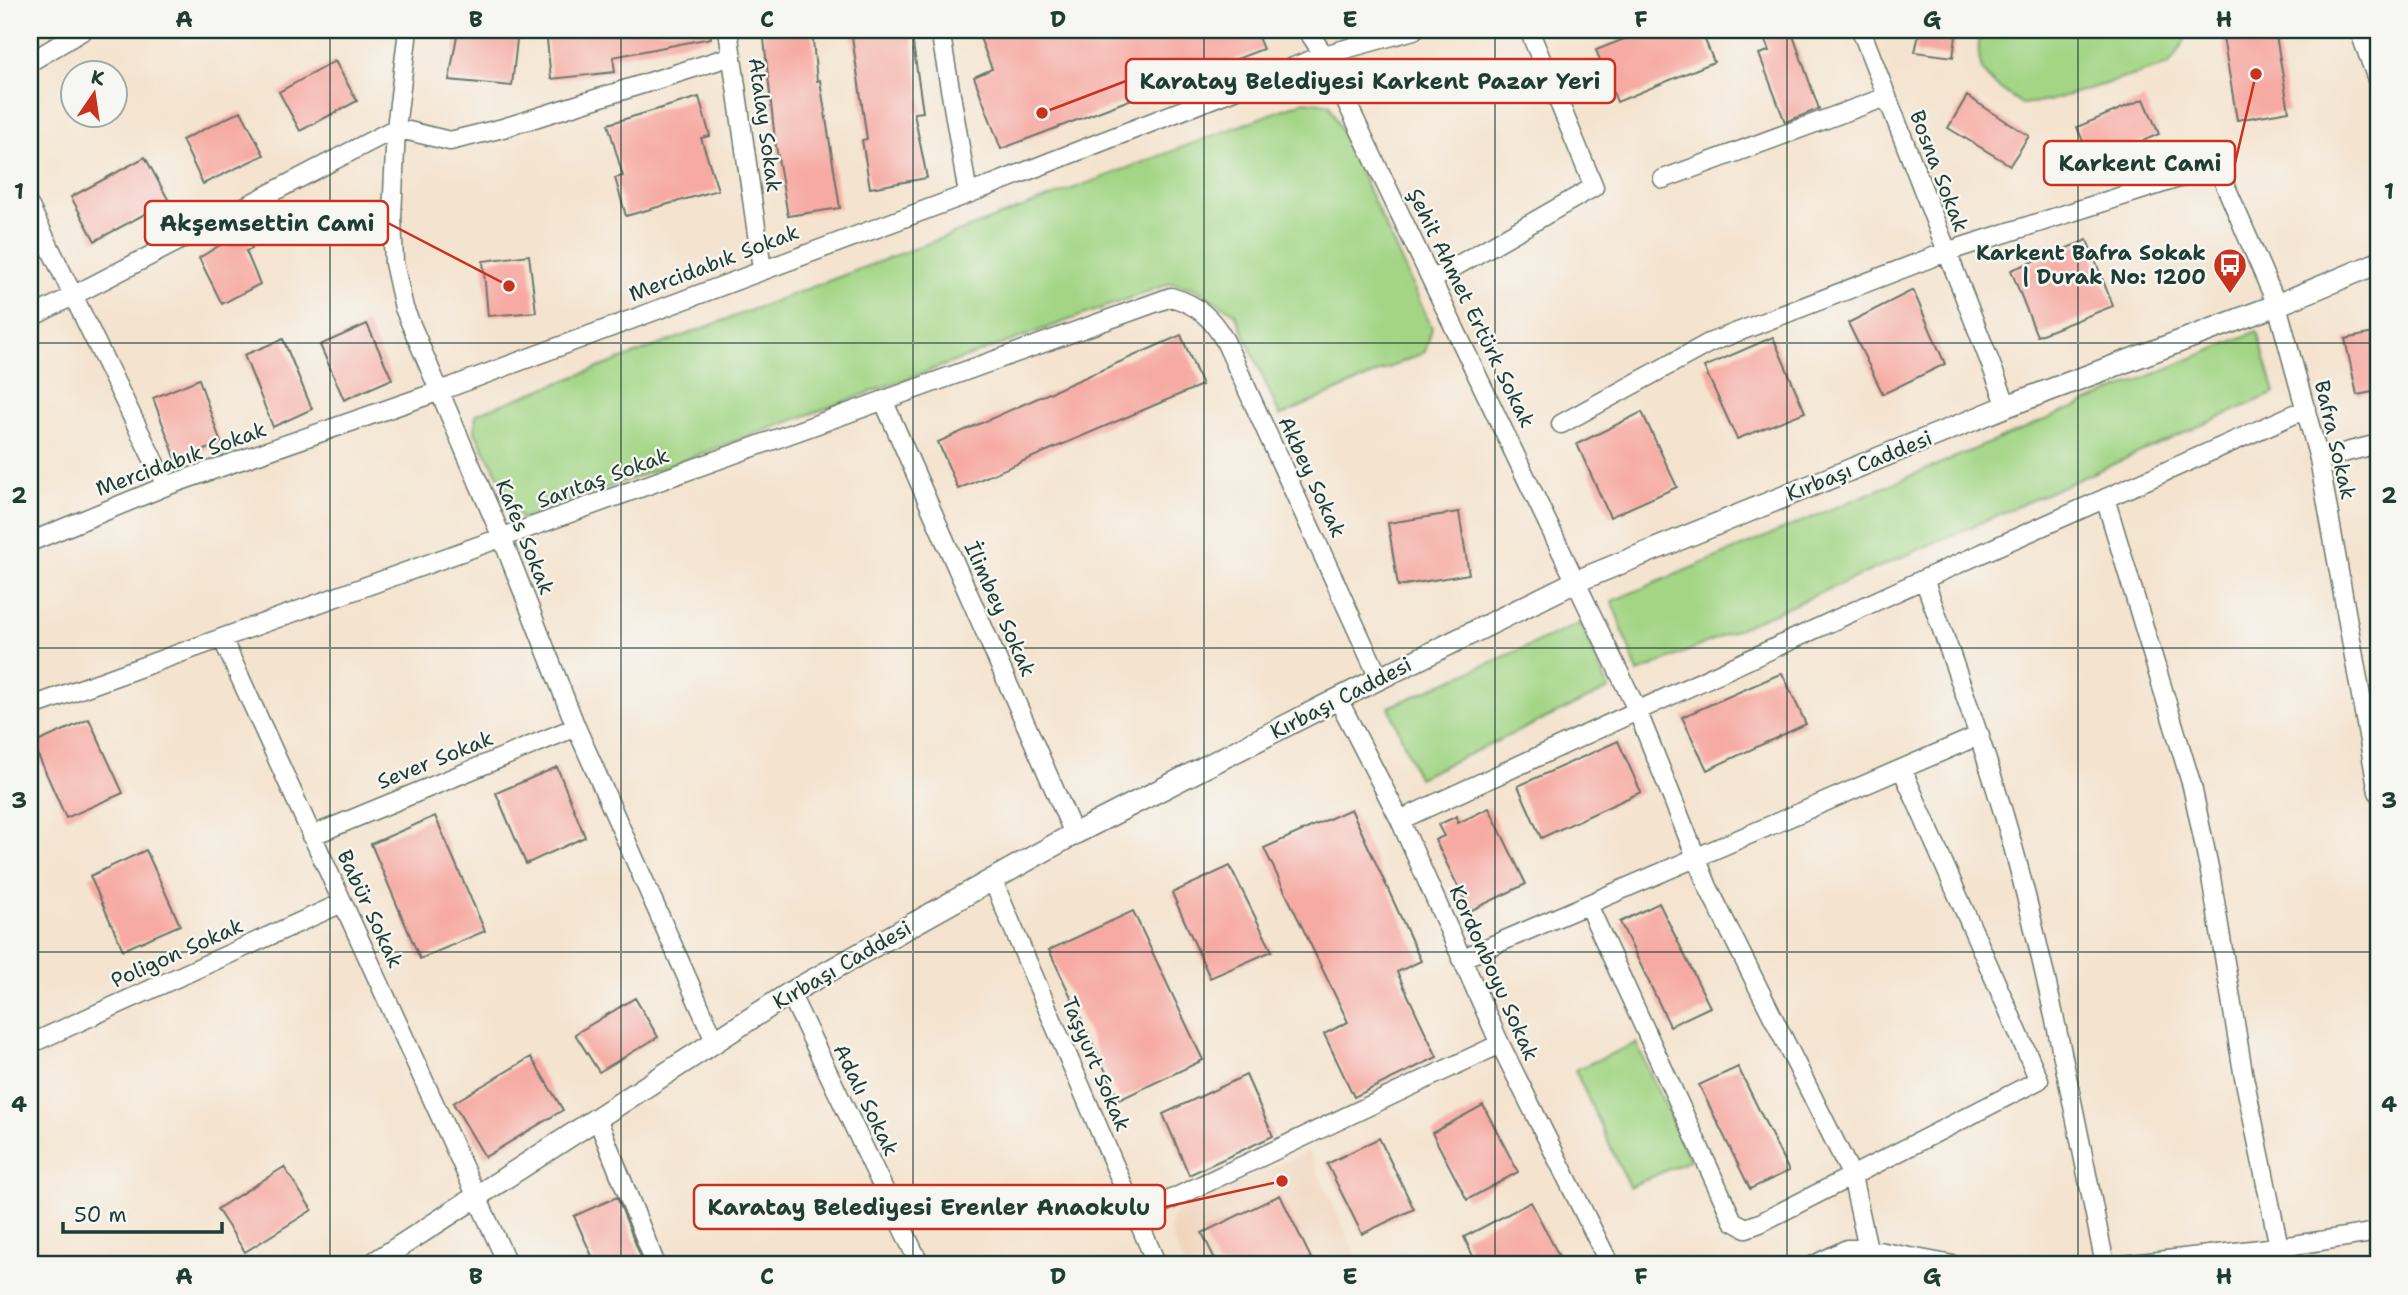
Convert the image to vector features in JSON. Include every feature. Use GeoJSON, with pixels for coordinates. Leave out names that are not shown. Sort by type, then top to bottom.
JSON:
{"type":"FeatureCollection","features":[{"type":"Feature","properties":{"kind":"street"},"geometry":{"type":"LineString","coordinates":[[30,62],[84,30]]}},
{"type":"Feature","properties":{"kind":"street","name":"Kafes Sokak"},"geometry":{"type":"LineString","coordinates":[[408,30],[396,128],[392,218],[394,263],[404,307],[502,538],[576,727],[715,1041]]}},
{"type":"Feature","properties":{"kind":"street","name":"Atalay Sokak"},"geometry":{"type":"LineString","coordinates":[[728,30],[762,269]]}},
{"type":"Feature","properties":{"kind":"street"},"geometry":{"type":"LineString","coordinates":[[940,30],[968,194]]}},
{"type":"Feature","properties":{"kind":"street","name":"Şehit Ahmet Ertürk Sokak"},"geometry":{"type":"LineString","coordinates":[[1307,30],[1324,55],[1577,581],[1637,710],[1699,858],[1708,887],[1852,1176],[1868,1249]]}},
{"type":"Feature","properties":{"kind":"street","name":"Mercidabık Sokak"},"geometry":{"type":"LineString","coordinates":[[30,542],[166,486],[440,391],[968,194],[1324,55],[1414,30]]}},
{"type":"Feature","properties":{"kind":"street"},"geometry":{"type":"LineString","coordinates":[[1432,280],[1594,187],[1529,30]]}},
{"type":"Feature","properties":{"kind":"street","name":"Bosna Sokak"},"geometry":{"type":"LineString","coordinates":[[1861,30],[2007,406]]}},
{"type":"Feature","properties":{"kind":"street"},"geometry":{"type":"LineString","coordinates":[[2359,30],[2378,82]]}},
{"type":"Feature","properties":{"kind":"street"},"geometry":{"type":"LineString","coordinates":[[30,317],[396,128],[450,141],[503,128],[732,56]]}},
{"type":"Feature","properties":{"kind":"street"},"geometry":{"type":"LineString","coordinates":[[1664,179],[1886,97]]}},
{"type":"Feature","properties":{"kind":"street","name":"Bafra Sokak"},"geometry":{"type":"LineString","coordinates":[[1946,252],[2217,166],[2277,305],[2319,459],[2378,792]]}},
{"type":"Feature","properties":{"kind":"street"},"geometry":{"type":"LineString","coordinates":[[30,206],[166,486]]}},
{"type":"Feature","properties":{"kind":"street"},"geometry":{"type":"LineString","coordinates":[[1561,424],[1709,342],[1946,252]]}},
{"type":"Feature","properties":{"kind":"street","name":"Kırbaşı Caddesi"},"geometry":{"type":"LineString","coordinates":[[371,1265],[790,993],[1074,834],[1379,678],[1577,581],[2007,406],[2277,305],[2378,263]]}},
{"type":"Feature","properties":{"kind":"street","name":"Sarıtaş Sokak"},"geometry":{"type":"LineString","coordinates":[[30,707],[884,402],[1150,302],[1171,297],[1191,303]]}},
{"type":"Feature","properties":{"kind":"street","name":"Akbey Sokak"},"geometry":{"type":"LineString","coordinates":[[1191,303],[1213,320],[1224,341],[1379,678]]}},
{"type":"Feature","properties":{"kind":"street","name":"İlimbey Sokak"},"geometry":{"type":"LineString","coordinates":[[884,402],[1074,834]]}},
{"type":"Feature","properties":{"kind":"street"},"geometry":{"type":"LineString","coordinates":[[1400,820],[1924,579],[2306,409]]}},
{"type":"Feature","properties":{"kind":"street"},"geometry":{"type":"LineString","coordinates":[[2319,459],[2378,444]]}},
{"type":"Feature","properties":{"kind":"street"},"geometry":{"type":"LineString","coordinates":[[2105,498],[2192,786],[2211,877],[2243,1072],[2279,1247]]}},
{"type":"Feature","properties":{"kind":"street"},"geometry":{"type":"LineString","coordinates":[[1924,579],[1980,735],[2017,861],[2067,1074],[2105,1265]]}},
{"type":"Feature","properties":{"kind":"street","name":"Babür Sokak"},"geometry":{"type":"LineString","coordinates":[[222,638],[475,1198],[508,1265]]}},
{"type":"Feature","properties":{"kind":"street","name":"Kordonboyu Sokak"},"geometry":{"type":"LineString","coordinates":[[1338,699],[1400,820],[1500,1044],[1609,1265]]}},
{"type":"Feature","properties":{"kind":"street","name":"Sever Sokak"},"geometry":{"type":"LineString","coordinates":[[311,836],[576,727]]}},
{"type":"Feature","properties":{"kind":"street"},"geometry":{"type":"LineString","coordinates":[[1461,959],[1980,735]]}},
{"type":"Feature","properties":{"kind":"street"},"geometry":{"type":"LineString","coordinates":[[1902,769],[2039,1080]]}},
{"type":"Feature","properties":{"kind":"street","name":"Taşyurt Sokak"},"geometry":{"type":"LineString","coordinates":[[993,881],[1157,1265]]}},
{"type":"Feature","properties":{"kind":"street","name":"Poligon Sokak"},"geometry":{"type":"LineString","coordinates":[[30,1044],[342,902]]}},
{"type":"Feature","properties":{"kind":"street"},"geometry":{"type":"LineString","coordinates":[[1588,905],[1733,1221],[1746,1228],[2039,1080],[2067,1074]]}},
{"type":"Feature","properties":{"kind":"street","name":"Adalı Sokak"},"geometry":{"type":"LineString","coordinates":[[790,993],[920,1265]]}},
{"type":"Feature","properties":{"kind":"street"},"geometry":{"type":"LineString","coordinates":[[1136,1216],[1500,1044]]}},
{"type":"Feature","properties":{"kind":"street"},"geometry":{"type":"LineString","coordinates":[[597,1118],[656,1265]]}},
{"type":"Feature","properties":{"kind":"street"},"geometry":{"type":"LineString","coordinates":[[2124,1265],[2174,1262],[2378,1232]]}},
{"type":"Feature","properties":{"kind":"street"},"geometry":{"type":"LineString","coordinates":[[1814,1265],[1847,1249],[1868,1249],[1953,1265]]}},
{"type":"Feature","properties":{"kind":"shaded area"},"geometry":{"type":"Polygon","coordinates":[[[1308,1151],[1361,1265],[1184,1265],[1170,1232],[1171,1221],[1178,1210],[1308,1151]]]}},
{"type":"Feature","properties":{"kind":"green space"},"geometry":{"type":"Polygon","coordinates":[[[1980,30],[2191,30],[2169,65],[2048,101],[2022,104],[1992,82],[1981,67],[1980,30]]]}},
{"type":"Feature","properties":{"kind":"green space"},"geometry":{"type":"Polygon","coordinates":[[[1305,101],[1329,104],[1432,328],[1425,352],[1280,416],[1235,313],[1193,288],[1171,283],[521,519],[475,432],[476,414],[1305,101]]]}},
{"type":"Feature","properties":{"kind":"green space"},"geometry":{"type":"Polygon","coordinates":[[[2257,331],[2275,393],[1638,673],[1612,601],[2257,331]]]}},
{"type":"Feature","properties":{"kind":"green space"},"geometry":{"type":"Polygon","coordinates":[[[1581,623],[1609,689],[1418,778],[1389,707],[1581,623]]]}},
{"type":"Feature","properties":{"kind":"green space"},"geometry":{"type":"Polygon","coordinates":[[[1636,1043],[1690,1160],[1629,1187],[1575,1070],[1636,1043]]]}},
{"type":"Feature","properties":{"kind":"building"},"geometry":{"type":"Polygon","coordinates":[[[458,30],[518,30],[512,86],[449,80],[458,30]]]}},
{"type":"Feature","properties":{"kind":"building"},"geometry":{"type":"Polygon","coordinates":[[[546,30],[710,30],[711,38],[613,57],[615,72],[551,79],[546,30]]]}},
{"type":"Feature","properties":{"kind":"building"},"geometry":{"type":"Polygon","coordinates":[[[763,30],[812,30],[817,81],[820,80],[840,208],[788,216],[775,140],[763,30]]]}},
{"type":"Feature","properties":{"kind":"building"},"geometry":{"type":"Polygon","coordinates":[[[851,30],[911,30],[923,112],[914,113],[927,178],[870,188],[862,140],[867,139],[851,30]]]}},
{"type":"Feature","properties":{"kind":"building"},"geometry":{"type":"Polygon","coordinates":[[[977,30],[1255,30],[1263,49],[1001,149],[974,77],[992,69],[977,30]]]}},
{"type":"Feature","properties":{"kind":"building"},"geometry":{"type":"Polygon","coordinates":[[[1647,30],[1701,30],[1714,62],[1617,102],[1596,50],[1647,30]]]}},
{"type":"Feature","properties":{"kind":"building"},"geometry":{"type":"Polygon","coordinates":[[[1761,30],[1791,30],[1819,109],[1785,122],[1759,54],[1769,51],[1761,30]]]}},
{"type":"Feature","properties":{"kind":"building"},"geometry":{"type":"Polygon","coordinates":[[[1920,30],[1957,30],[1953,57],[1915,52],[1920,30]]]}},
{"type":"Feature","properties":{"kind":"building"},"geometry":{"type":"Polygon","coordinates":[[[2275,30],[2289,111],[2237,120],[2223,37],[2275,30]]]}},
{"type":"Feature","properties":{"kind":"building"},"geometry":{"type":"Polygon","coordinates":[[[335,61],[357,101],[300,131],[279,92],[335,61]]]}},
{"type":"Feature","properties":{"kind":"building"},"geometry":{"type":"Polygon","coordinates":[[[1967,96],[2029,136],[2010,165],[1948,128],[1967,96]]]}},
{"type":"Feature","properties":{"kind":"building"},"geometry":{"type":"Polygon","coordinates":[[[699,97],[710,136],[701,138],[718,190],[626,216],[615,178],[623,176],[608,124],[699,97]]]}},
{"type":"Feature","properties":{"kind":"building"},"geometry":{"type":"Polygon","coordinates":[[[2144,99],[2159,134],[2092,163],[2077,127],[2144,99]]]}},
{"type":"Feature","properties":{"kind":"building"},"geometry":{"type":"Polygon","coordinates":[[[241,111],[264,155],[203,184],[182,140],[241,111]]]}},
{"type":"Feature","properties":{"kind":"building"},"geometry":{"type":"Polygon","coordinates":[[[145,157],[169,201],[95,241],[71,197],[145,157]]]}},
{"type":"Feature","properties":{"kind":"building"},"geometry":{"type":"Polygon","coordinates":[[[243,231],[252,249],[246,251],[260,284],[222,304],[199,258],[243,231]]]}},
{"type":"Feature","properties":{"kind":"building"},"geometry":{"type":"Polygon","coordinates":[[[2087,240],[2113,306],[2037,336],[2011,270],[2087,240]]]}},
{"type":"Feature","properties":{"kind":"building"},"geometry":{"type":"Polygon","coordinates":[[[529,255],[536,312],[488,316],[483,261],[529,255]]]}},
{"type":"Feature","properties":{"kind":"building"},"geometry":{"type":"Polygon","coordinates":[[[1913,290],[1945,364],[1883,394],[1848,323],[1913,290]]]}},
{"type":"Feature","properties":{"kind":"building"},"geometry":{"type":"Polygon","coordinates":[[[367,324],[392,379],[344,400],[320,345],[367,324]]]}},
{"type":"Feature","properties":{"kind":"building"},"geometry":{"type":"Polygon","coordinates":[[[2378,332],[2378,391],[2357,395],[2345,339],[2378,332]]]}},
{"type":"Feature","properties":{"kind":"building"},"geometry":{"type":"Polygon","coordinates":[[[1181,335],[1202,385],[958,489],[938,442],[1181,335]]]}},
{"type":"Feature","properties":{"kind":"building"},"geometry":{"type":"Polygon","coordinates":[[[1773,337],[1805,412],[1737,439],[1704,367],[1773,337]]]}},
{"type":"Feature","properties":{"kind":"building"},"geometry":{"type":"Polygon","coordinates":[[[283,339],[312,409],[273,427],[244,355],[283,339]]]}},
{"type":"Feature","properties":{"kind":"building"},"geometry":{"type":"Polygon","coordinates":[[[199,379],[221,443],[177,462],[153,398],[199,379]]]}},
{"type":"Feature","properties":{"kind":"building"},"geometry":{"type":"Polygon","coordinates":[[[1642,412],[1677,487],[1610,517],[1577,444],[1642,412]]]}},
{"type":"Feature","properties":{"kind":"building"},"geometry":{"type":"Polygon","coordinates":[[[1459,512],[1469,574],[1398,586],[1388,523],[1459,512]]]}},
{"type":"Feature","properties":{"kind":"building"},"geometry":{"type":"Polygon","coordinates":[[[1782,673],[1806,724],[1707,770],[1682,717],[1782,673]]]}},
{"type":"Feature","properties":{"kind":"building"},"geometry":{"type":"Polygon","coordinates":[[[89,719],[123,793],[66,818],[33,744],[89,719]]]}},
{"type":"Feature","properties":{"kind":"building"},"geometry":{"type":"Polygon","coordinates":[[[1618,741],[1641,792],[1541,838],[1518,786],[1618,741]]]}},
{"type":"Feature","properties":{"kind":"building"},"geometry":{"type":"Polygon","coordinates":[[[557,767],[585,837],[526,864],[496,793],[557,767]]]}},
{"type":"Feature","properties":{"kind":"building"},"geometry":{"type":"Polygon","coordinates":[[[1489,808],[1526,884],[1470,911],[1435,840],[1444,836],[1438,825],[1457,816],[1458,823],[1489,808]]]}},
{"type":"Feature","properties":{"kind":"building"},"geometry":{"type":"Polygon","coordinates":[[[1351,809],[1421,961],[1397,972],[1437,1057],[1354,1097],[1324,1034],[1348,1022],[1264,848],[1351,809]]]}},
{"type":"Feature","properties":{"kind":"building"},"geometry":{"type":"Polygon","coordinates":[[[435,816],[485,931],[420,959],[371,844],[435,816]]]}},
{"type":"Feature","properties":{"kind":"building"},"geometry":{"type":"Polygon","coordinates":[[[146,850],[180,925],[123,950],[90,876],[146,850]]]}},
{"type":"Feature","properties":{"kind":"building"},"geometry":{"type":"Polygon","coordinates":[[[1230,866],[1272,951],[1210,978],[1172,893],[1230,866]]]}},
{"type":"Feature","properties":{"kind":"building"},"geometry":{"type":"Polygon","coordinates":[[[1659,903],[1710,1007],[1670,1026],[1620,922],[1659,903]]]}},
{"type":"Feature","properties":{"kind":"building"},"geometry":{"type":"Polygon","coordinates":[[[1133,911],[1203,1060],[1119,1100],[1049,950],[1133,911]]]}},
{"type":"Feature","properties":{"kind":"building"},"geometry":{"type":"Polygon","coordinates":[[[635,998],[658,1037],[599,1072],[575,1034],[635,998]]]}},
{"type":"Feature","properties":{"kind":"building"},"geometry":{"type":"Polygon","coordinates":[[[531,1057],[563,1110],[485,1157],[453,1103],[531,1057]]]}},
{"type":"Feature","properties":{"kind":"building"},"geometry":{"type":"Polygon","coordinates":[[[1738,1067],[1789,1171],[1750,1189],[1699,1085],[1738,1067]]]}},
{"type":"Feature","properties":{"kind":"building"},"geometry":{"type":"Polygon","coordinates":[[[1246,1075],[1273,1136],[1189,1175],[1163,1114],[1246,1075]]]}},
{"type":"Feature","properties":{"kind":"building"},"geometry":{"type":"Polygon","coordinates":[[[1483,1105],[1518,1172],[1467,1200],[1432,1133],[1483,1105]]]}},
{"type":"Feature","properties":{"kind":"building"},"geometry":{"type":"Polygon","coordinates":[[[1379,1138],[1414,1209],[1362,1234],[1327,1164],[1379,1138]]]}},
{"type":"Feature","properties":{"kind":"building"},"geometry":{"type":"Polygon","coordinates":[[[284,1167],[312,1210],[245,1252],[217,1209],[284,1167]]]}},
{"type":"Feature","properties":{"kind":"building"},"geometry":{"type":"Polygon","coordinates":[[[1280,1195],[1311,1258],[1297,1265],[1218,1265],[1202,1233],[1280,1195]]]}},
{"type":"Feature","properties":{"kind":"building"},"geometry":{"type":"Polygon","coordinates":[[[617,1197],[644,1265],[596,1265],[574,1216],[617,1197]]]}},
{"type":"Feature","properties":{"kind":"building"},"geometry":{"type":"Polygon","coordinates":[[[1531,1202],[1560,1258],[1543,1265],[1477,1265],[1464,1237],[1531,1202]]]}},
{"type":"Feature","properties":{"kind":"place","name":"Karkent Cami"},"geometry":{"type":"Point","coordinates":[2256,74]}},
{"type":"Feature","properties":{"kind":"place","name":"Karatay Belediyesi Karkent Pazar Yeri"},"geometry":{"type":"Point","coordinates":[1042,113]}},
{"type":"Feature","properties":{"kind":"place","name":"Akşemsettin Cami"},"geometry":{"type":"Point","coordinates":[509,286]}},
{"type":"Feature","properties":{"kind":"place","name":"Karkent Bafra Sokak | Durak No: 1200"},"geometry":{"type":"Point","coordinates":[2230,295]}},
{"type":"Feature","properties":{"kind":"place","name":"Karatay Belediyesi Erenler Anaokulu"},"geometry":{"type":"Point","coordinates":[1282,1181]}}]}
